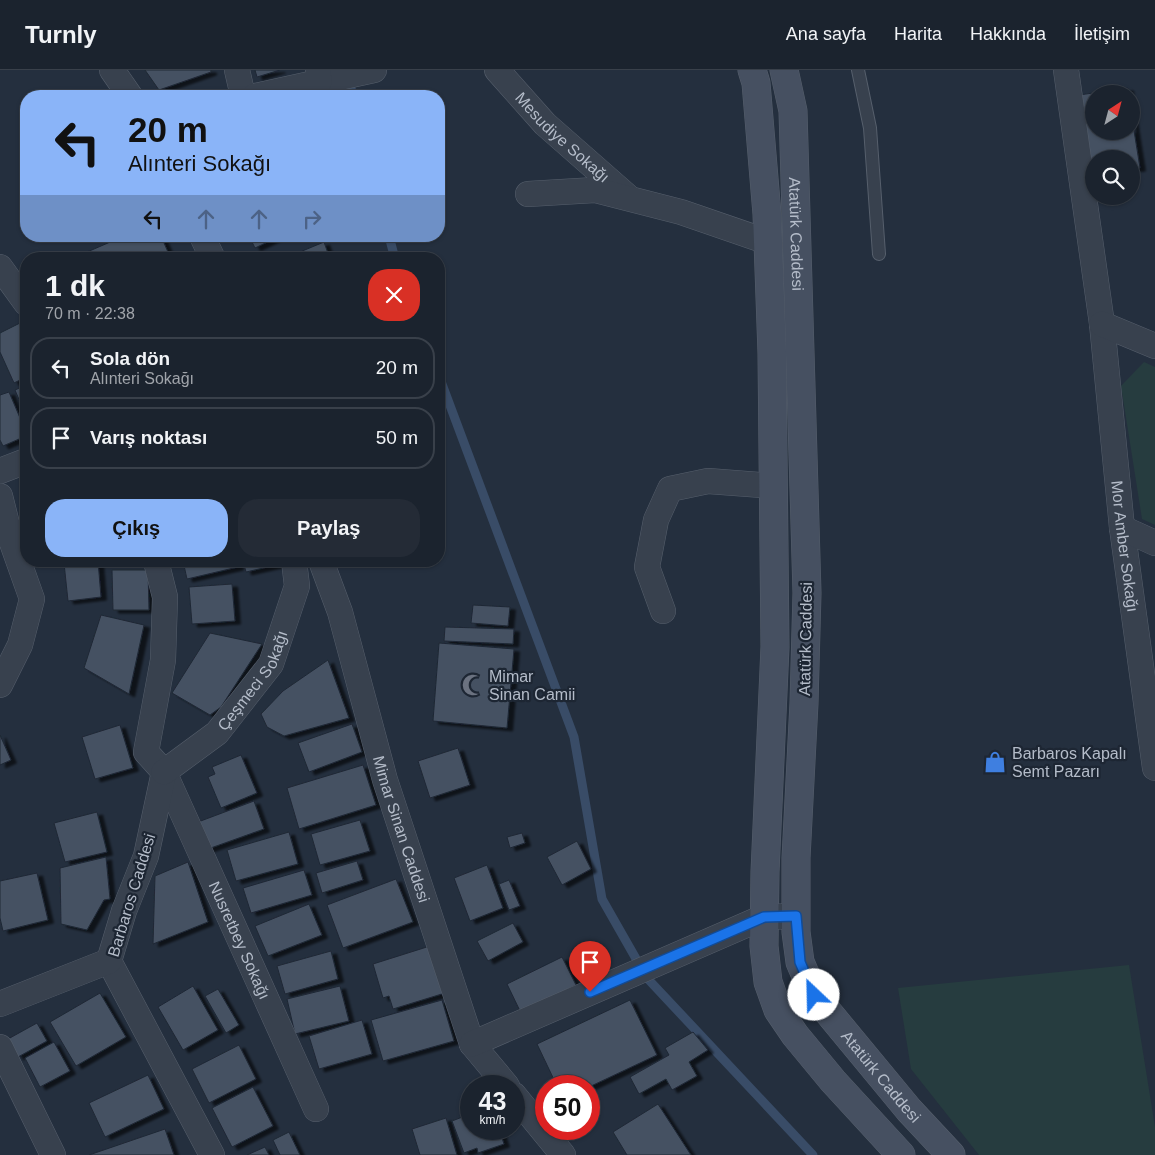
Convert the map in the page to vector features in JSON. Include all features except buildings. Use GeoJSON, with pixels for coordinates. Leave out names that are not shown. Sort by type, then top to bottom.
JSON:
{"type":"FeatureCollection","features":[{"type":"Feature","properties":{"kind":"main road","name":"Atatürk Caddesi"},"geometry":{"type":"LineString","coordinates":[[752,70],[756,83],[768,242],[772,353],[775,647],[764,917],[764,946],[768,982],[778,1010],[795,1035],[833,1081],[901,1155]]}},
{"type":"Feature","properties":{"kind":"main road","name":"Atatürk Caddesi"},"geometry":{"type":"LineString","coordinates":[[784,70],[793,111],[807,593],[804,703],[796,858],[796,916],[800,962],[814,995],[910,1110],[951,1155]]}},
{"type":"Feature","properties":{"kind":"street"},"geometry":{"type":"LineString","coordinates":[[112,70],[126,90]]}},
{"type":"Feature","properties":{"kind":"street"},"geometry":{"type":"LineString","coordinates":[[237,70],[242,90]]}},
{"type":"Feature","properties":{"kind":"street"},"geometry":{"type":"LineString","coordinates":[[274,90],[319,76],[374,70]]}},
{"type":"Feature","properties":{"kind":"street","name":"Mesudiye Sokağı"},"geometry":{"type":"LineString","coordinates":[[497,70],[545,124],[631,199]]}},
{"type":"Feature","properties":{"kind":"street","name":"Mor Amber Sokağı"},"geometry":{"type":"LineString","coordinates":[[1066,70],[1102,324],[1122,528],[1151,712],[1155,768]]}},
{"type":"Feature","properties":{"kind":"street","name":"Mesudiye Sokağı"},"geometry":{"type":"LineString","coordinates":[[528,194],[595,190],[681,212],[768,242]]}},
{"type":"Feature","properties":{"kind":"street"},"geometry":{"type":"LineString","coordinates":[[0,267],[20,295]]}},
{"type":"Feature","properties":{"kind":"street"},"geometry":{"type":"LineString","coordinates":[[1102,324],[1155,346]]}},
{"type":"Feature","properties":{"kind":"street"},"geometry":{"type":"LineString","coordinates":[[0,471],[20,463]]}},
{"type":"Feature","properties":{"kind":"street"},"geometry":{"type":"LineString","coordinates":[[663,611],[647,567],[656,520],[670,489],[708,482],[773,486]]}},
{"type":"Feature","properties":{"kind":"street"},"geometry":{"type":"LineString","coordinates":[[0,496],[11,540],[20,565]]}},
{"type":"Feature","properties":{"kind":"street"},"geometry":{"type":"LineString","coordinates":[[1122,528],[1155,543]]}},
{"type":"Feature","properties":{"kind":"street"},"geometry":{"type":"LineString","coordinates":[[0,685],[20,645],[32,599],[21,567]]}},
{"type":"Feature","properties":{"kind":"street"},"geometry":{"type":"LineString","coordinates":[[158,567],[165,597],[163,660],[146,752],[164,772]]}},
{"type":"Feature","properties":{"kind":"street","name":"Çeşmeci Sokağı"},"geometry":{"type":"LineString","coordinates":[[164,772],[217,733],[271,664],[297,586],[295,567]]}},
{"type":"Feature","properties":{"kind":"street","name":"Mimar Sinan Caddesi"},"geometry":{"type":"LineString","coordinates":[[323,567],[340,612],[384,780],[472,1044],[497,1075]]}},
{"type":"Feature","properties":{"kind":"street","name":"Barbaros Caddesi"},"geometry":{"type":"LineString","coordinates":[[164,772],[146,856],[124,911],[109,961],[212,1155]]}},
{"type":"Feature","properties":{"kind":"street","name":"Nusretbey Sokağı"},"geometry":{"type":"LineString","coordinates":[[164,772],[316,1109]]}},
{"type":"Feature","properties":{"kind":"street"},"geometry":{"type":"LineString","coordinates":[[472,1044],[764,917],[796,916]]}},
{"type":"Feature","properties":{"kind":"street"},"geometry":{"type":"LineString","coordinates":[[0,1004],[109,961]]}},
{"type":"Feature","properties":{"kind":"street"},"geometry":{"type":"LineString","coordinates":[[0,1047],[53,1155]]}},
{"type":"Feature","properties":{"kind":"street"},"geometry":{"type":"LineString","coordinates":[[525,1108],[563,1155]]}},
{"type":"Feature","properties":{"kind":"lane"},"geometry":{"type":"LineString","coordinates":[[858,70],[870,128],[879,254]]}},
{"type":"Feature","properties":{"kind":"green space"},"geometry":{"type":"Polygon","coordinates":[[[1144,362],[1155,367],[1155,525],[1142,519],[1121,386],[1144,362]]]}},
{"type":"Feature","properties":{"kind":"green space"},"geometry":{"type":"Polygon","coordinates":[[[1129,965],[1155,1127],[1155,1155],[979,1155],[911,1069],[898,988],[1129,965]]]}},
{"type":"Feature","properties":{"kind":"waterway"},"geometry":{"type":"LineString","coordinates":[[348,77],[351,90]]}},
{"type":"Feature","properties":{"kind":"waterway"},"geometry":{"type":"LineString","coordinates":[[391,242],[393,252]]}},
{"type":"Feature","properties":{"kind":"waterway"},"geometry":{"type":"LineString","coordinates":[[445,392],[574,737],[602,899],[647,978],[813,1155]]}},
{"type":"Feature","properties":{"kind":"place","name":"Mimar Sinan Camii"},"geometry":{"type":"Point","coordinates":[473,685]}},
{"type":"Feature","properties":{"kind":"place","name":"Barbaros Kapalı Semt Pazarı"},"geometry":{"type":"Point","coordinates":[995,762]}},
{"type":"Feature","properties":{"kind":"route"},"geometry":{"type":"LineString","coordinates":[[590,992],[764,917],[796,916],[800,962],[814,995]]}}]}
